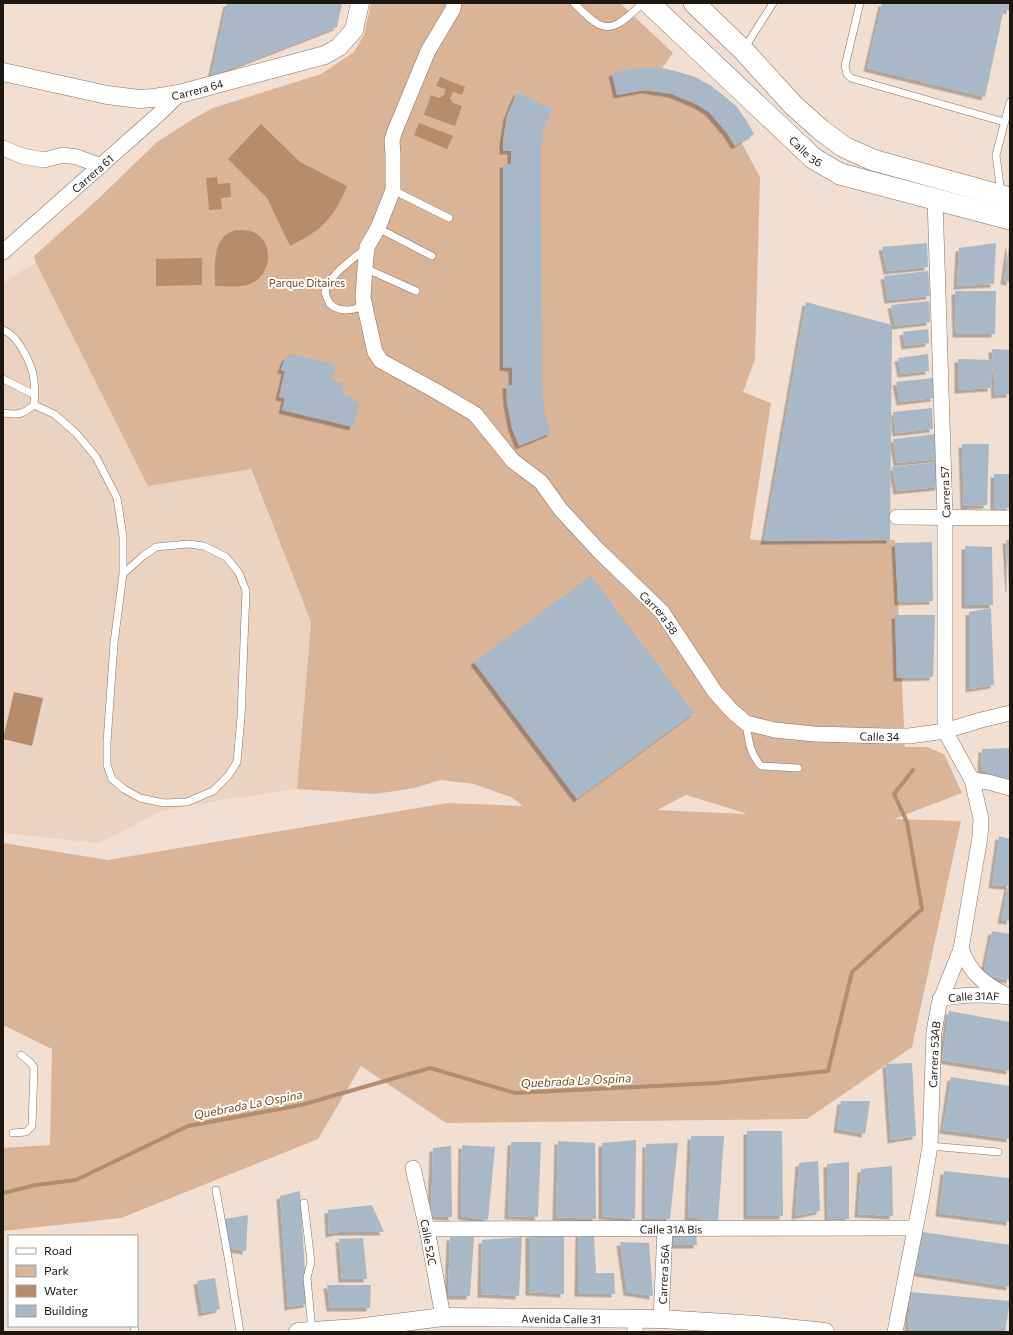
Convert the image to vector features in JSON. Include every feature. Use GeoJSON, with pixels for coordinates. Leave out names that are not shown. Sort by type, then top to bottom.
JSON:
{"type":"FeatureCollection","features":[{"type":"Feature","properties":{"kind":"main road","name":"Calle 36"},"geometry":{"type":"LineString","coordinates":[[648,3],[812,158],[840,174],[1010,219]]}},
{"type":"Feature","properties":{"kind":"main road"},"geometry":{"type":"LineString","coordinates":[[694,3],[743,50],[793,105],[821,130],[844,147],[873,160],[1006,197]]}},
{"type":"Feature","properties":{"kind":"street","name":"Carrera 64"},"geometry":{"type":"LineString","coordinates":[[3,72],[107,96],[139,100],[179,94],[325,55],[339,47],[354,30],[360,3]]}},
{"type":"Feature","properties":{"kind":"street"},"geometry":{"type":"LineString","coordinates":[[367,247],[378,228],[393,190],[392,141],[394,133],[428,51],[453,9],[454,3]]}},
{"type":"Feature","properties":{"kind":"street","name":"Carrera 61"},"geometry":{"type":"LineString","coordinates":[[3,252],[101,166],[179,94]]}},
{"type":"Feature","properties":{"kind":"street"},"geometry":{"type":"LineString","coordinates":[[3,148],[22,156],[44,160],[63,155],[77,157],[101,166]]}},
{"type":"Feature","properties":{"kind":"street","name":"Carrera 57"},"geometry":{"type":"LineString","coordinates":[[935,198],[946,517],[945,731],[972,780]]}},
{"type":"Feature","properties":{"kind":"street","name":"Carrera 58"},"geometry":{"type":"LineString","coordinates":[[367,247],[363,298],[375,352],[381,361],[475,414],[513,461],[541,482],[561,510],[598,550],[662,612],[715,692],[732,711],[746,723]]}},
{"type":"Feature","properties":{"kind":"street"},"geometry":{"type":"LineString","coordinates":[[897,517],[1010,518]]}},
{"type":"Feature","properties":{"kind":"street","name":"Calle 34"},"geometry":{"type":"LineString","coordinates":[[746,723],[775,730],[814,734],[909,736],[945,731],[1010,713]]}},
{"type":"Feature","properties":{"kind":"street"},"geometry":{"type":"LineString","coordinates":[[972,780],[991,782],[1010,788]]}},
{"type":"Feature","properties":{"kind":"street","name":"Carrera 53AB"},"geometry":{"type":"LineString","coordinates":[[895,1332],[930,1146],[934,1032],[940,999],[961,949],[980,837],[981,819],[972,780]]}},
{"type":"Feature","properties":{"kind":"street"},"geometry":{"type":"LineString","coordinates":[[979,807],[985,791],[991,782]]}},
{"type":"Feature","properties":{"kind":"street","name":"Calle 31AF"},"geometry":{"type":"LineString","coordinates":[[961,949],[966,962],[974,973],[989,986],[1009,997]]}},
{"type":"Feature","properties":{"kind":"street","name":"Calle 31AF"},"geometry":{"type":"LineString","coordinates":[[940,999],[956,996],[976,995],[1009,997]]}},
{"type":"Feature","properties":{"kind":"street","name":"Calle 52C"},"geometry":{"type":"LineString","coordinates":[[413,1168],[427,1229],[443,1317]]}},
{"type":"Feature","properties":{"kind":"street","name":"Calle 31A Bis"},"geometry":{"type":"LineString","coordinates":[[427,1229],[915,1228]]}},
{"type":"Feature","properties":{"kind":"street","name":"Carrera 56A"},"geometry":{"type":"LineString","coordinates":[[661,1319],[665,1229]]}},
{"type":"Feature","properties":{"kind":"street","name":"Avenida Calle 31"},"geometry":{"type":"LineString","coordinates":[[313,1331],[357,1328],[443,1317],[635,1325],[661,1319],[757,1325],[825,1332]]}},
{"type":"Feature","properties":{"kind":"lane"},"geometry":{"type":"LineString","coordinates":[[574,3],[596,24],[606,27],[621,22],[643,3]]}},
{"type":"Feature","properties":{"kind":"lane"},"geometry":{"type":"LineString","coordinates":[[743,50],[773,3]]}},
{"type":"Feature","properties":{"kind":"lane"},"geometry":{"type":"LineString","coordinates":[[860,3],[845,66],[847,74],[851,78],[1004,122]]}},
{"type":"Feature","properties":{"kind":"lane"},"geometry":{"type":"LineString","coordinates":[[1006,197],[996,154],[1010,102]]}},
{"type":"Feature","properties":{"kind":"lane"},"geometry":{"type":"LineString","coordinates":[[393,190],[449,218]]}},
{"type":"Feature","properties":{"kind":"lane"},"geometry":{"type":"LineString","coordinates":[[378,228],[432,256]]}},
{"type":"Feature","properties":{"kind":"lane"},"geometry":{"type":"LineString","coordinates":[[363,298],[358,308],[350,310],[339,309],[330,304],[325,292],[327,285],[343,268],[367,247]]}},
{"type":"Feature","properties":{"kind":"lane"},"geometry":{"type":"LineString","coordinates":[[365,268],[416,291]]}},
{"type":"Feature","properties":{"kind":"lane"},"geometry":{"type":"LineString","coordinates":[[3,330],[8,332],[17,342],[31,368],[35,395],[34,405],[26,412],[17,415],[3,413]]}},
{"type":"Feature","properties":{"kind":"lane"},"geometry":{"type":"LineString","coordinates":[[3,379],[35,395]]}},
{"type":"Feature","properties":{"kind":"lane"},"geometry":{"type":"LineString","coordinates":[[34,405],[54,414],[76,433],[96,457],[117,498],[123,536],[123,574],[114,643],[107,742],[107,765],[112,779],[124,789],[140,798],[164,803],[186,802],[213,791],[228,776],[237,762],[241,717],[246,591],[240,573],[226,556],[204,546],[188,544],[156,547],[143,556],[123,574]]}},
{"type":"Feature","properties":{"kind":"lane"},"geometry":{"type":"LineString","coordinates":[[746,723],[753,757],[761,766],[798,768]]}},
{"type":"Feature","properties":{"kind":"lane"},"geometry":{"type":"LineString","coordinates":[[13,1133],[26,1132],[32,1126],[34,1068],[31,1063],[21,1055]]}},
{"type":"Feature","properties":{"kind":"lane"},"geometry":{"type":"LineString","coordinates":[[930,1146],[998,1152]]}},
{"type":"Feature","properties":{"kind":"lane"},"geometry":{"type":"LineString","coordinates":[[216,1190],[240,1332]]}},
{"type":"Feature","properties":{"kind":"lane"},"geometry":{"type":"LineString","coordinates":[[304,1203],[311,1262],[307,1278],[313,1331]]}},
{"type":"Feature","properties":{"kind":"shaded area"},"geometry":{"type":"Polygon","coordinates":[[[36,263],[148,486],[250,469],[311,622],[297,789],[221,800],[162,811],[99,843],[3,833],[3,284],[18,273],[36,263]]]}},
{"type":"Feature","properties":{"kind":"green space","name":"Parque Ditaires"},"geometry":{"type":"Polygon","coordinates":[[[371,3],[620,3],[673,53],[662,68],[692,77],[716,90],[737,109],[754,134],[741,142],[760,177],[755,359],[743,392],[771,403],[750,539],[764,541],[895,540],[905,747],[927,747],[944,754],[962,793],[894,819],[961,821],[912,1047],[807,1119],[446,1123],[361,1066],[318,1139],[121,1218],[3,1231],[3,1148],[50,1145],[52,1049],[3,1025],[3,843],[108,860],[447,803],[523,806],[511,797],[474,784],[440,780],[415,788],[375,794],[297,789],[311,622],[251,469],[148,486],[36,263],[34,256],[97,200],[157,142],[213,108],[321,74],[354,52],[364,35],[371,3]],[[686,795],[657,810],[745,814],[686,795]]]}},
{"type":"Feature","properties":{"kind":"water"},"geometry":{"type":"Polygon","coordinates":[[[440,77],[465,87],[462,95],[453,92],[450,98],[453,103],[462,106],[455,126],[424,115],[431,95],[439,98],[444,95],[446,89],[436,86],[440,77]]]}},
{"type":"Feature","properties":{"kind":"water"},"geometry":{"type":"Polygon","coordinates":[[[419,123],[453,136],[447,149],[414,135],[419,123]]]}},
{"type":"Feature","properties":{"kind":"water"},"geometry":{"type":"Polygon","coordinates":[[[261,124],[300,162],[347,186],[339,204],[327,221],[314,232],[290,246],[267,198],[228,159],[261,124]]]}},
{"type":"Feature","properties":{"kind":"water"},"geometry":{"type":"Polygon","coordinates":[[[217,177],[218,184],[230,183],[231,197],[221,198],[222,209],[209,210],[206,178],[217,177]]]}},
{"type":"Feature","properties":{"kind":"water"},"geometry":{"type":"Polygon","coordinates":[[[237,230],[246,230],[258,235],[267,247],[268,262],[262,275],[250,284],[237,286],[215,286],[215,261],[219,245],[223,238],[229,233],[237,230]]]}},
{"type":"Feature","properties":{"kind":"water"},"geometry":{"type":"Polygon","coordinates":[[[202,258],[202,285],[156,286],[156,259],[202,258]]]}},
{"type":"Feature","properties":{"kind":"water"},"geometry":{"type":"Polygon","coordinates":[[[14,692],[43,698],[32,746],[3,739],[14,692]]]}},
{"type":"Feature","properties":{"kind":"building"},"geometry":{"type":"Polygon","coordinates":[[[227,3],[342,4],[337,27],[211,76],[227,3]]]}},
{"type":"Feature","properties":{"kind":"building"},"geometry":{"type":"Polygon","coordinates":[[[882,3],[1010,3],[1010,11],[1004,9],[985,97],[867,68],[882,3]]]}},
{"type":"Feature","properties":{"kind":"building"},"geometry":{"type":"Polygon","coordinates":[[[645,67],[662,68],[678,72],[695,77],[710,85],[736,106],[754,134],[735,146],[727,133],[709,112],[698,105],[672,94],[645,90],[617,95],[612,73],[645,67]]]}},
{"type":"Feature","properties":{"kind":"building"},"geometry":{"type":"Polygon","coordinates":[[[517,92],[552,109],[543,131],[541,153],[542,387],[545,415],[551,433],[519,446],[512,428],[507,403],[506,385],[512,385],[512,368],[503,367],[503,164],[511,164],[511,151],[503,151],[503,141],[507,116],[517,92]]]}},
{"type":"Feature","properties":{"kind":"building"},"geometry":{"type":"Polygon","coordinates":[[[927,243],[928,267],[887,271],[882,247],[927,243]]]}},
{"type":"Feature","properties":{"kind":"building"},"geometry":{"type":"Polygon","coordinates":[[[996,243],[994,284],[957,286],[959,248],[996,243]]]}},
{"type":"Feature","properties":{"kind":"building"},"geometry":{"type":"Polygon","coordinates":[[[1010,245],[1010,282],[1004,281],[1010,245]]]}},
{"type":"Feature","properties":{"kind":"building"},"geometry":{"type":"Polygon","coordinates":[[[928,271],[930,296],[888,300],[884,276],[928,271]]]}},
{"type":"Feature","properties":{"kind":"building"},"geometry":{"type":"Polygon","coordinates":[[[955,291],[996,291],[995,334],[956,334],[955,291]]]}},
{"type":"Feature","properties":{"kind":"building"},"geometry":{"type":"Polygon","coordinates":[[[929,301],[930,322],[895,326],[891,305],[929,301]]]}},
{"type":"Feature","properties":{"kind":"building"},"geometry":{"type":"Polygon","coordinates":[[[806,302],[892,325],[890,540],[764,541],[806,302]]]}},
{"type":"Feature","properties":{"kind":"building"},"geometry":{"type":"Polygon","coordinates":[[[928,329],[929,343],[905,346],[903,332],[928,329]]]}},
{"type":"Feature","properties":{"kind":"building"},"geometry":{"type":"Polygon","coordinates":[[[992,349],[1010,350],[1010,394],[995,395],[992,349]]]}},
{"type":"Feature","properties":{"kind":"building"},"geometry":{"type":"Polygon","coordinates":[[[292,354],[334,364],[335,368],[332,380],[344,384],[341,393],[353,397],[352,400],[358,402],[359,405],[353,427],[282,410],[285,398],[279,397],[285,371],[281,370],[285,358],[292,354]]]}},
{"type":"Feature","properties":{"kind":"building"},"geometry":{"type":"Polygon","coordinates":[[[928,354],[929,371],[901,374],[898,358],[928,354]]]}},
{"type":"Feature","properties":{"kind":"building"},"geometry":{"type":"Polygon","coordinates":[[[958,359],[993,360],[991,388],[958,390],[958,359]]]}},
{"type":"Feature","properties":{"kind":"building"},"geometry":{"type":"Polygon","coordinates":[[[933,378],[934,398],[900,402],[896,382],[933,378]]]}},
{"type":"Feature","properties":{"kind":"building"},"geometry":{"type":"Polygon","coordinates":[[[932,408],[933,429],[896,433],[893,412],[932,408]]]}},
{"type":"Feature","properties":{"kind":"building"},"geometry":{"type":"Polygon","coordinates":[[[937,434],[939,459],[897,463],[893,439],[937,434]]]}},
{"type":"Feature","properties":{"kind":"building"},"geometry":{"type":"Polygon","coordinates":[[[962,444],[989,444],[987,505],[964,506],[962,444]]]}},
{"type":"Feature","properties":{"kind":"building"},"geometry":{"type":"Polygon","coordinates":[[[937,462],[939,487],[897,491],[892,467],[937,462]]]}},
{"type":"Feature","properties":{"kind":"building"},"geometry":{"type":"Polygon","coordinates":[[[994,474],[1010,474],[1010,508],[994,509],[994,474]]]}},
{"type":"Feature","properties":{"kind":"building"},"geometry":{"type":"Polygon","coordinates":[[[1006,540],[1010,540],[1010,589],[1009,589],[1006,540]]]}},
{"type":"Feature","properties":{"kind":"building"},"geometry":{"type":"Polygon","coordinates":[[[932,542],[933,601],[898,602],[895,543],[932,542]]]}},
{"type":"Feature","properties":{"kind":"building"},"geometry":{"type":"Polygon","coordinates":[[[965,546],[992,547],[993,605],[965,605],[965,546]]]}},
{"type":"Feature","properties":{"kind":"building"},"geometry":{"type":"Polygon","coordinates":[[[591,576],[694,713],[577,799],[474,662],[591,576]]]}},
{"type":"Feature","properties":{"kind":"building"},"geometry":{"type":"Polygon","coordinates":[[[991,608],[994,685],[969,689],[969,612],[991,608]]]}},
{"type":"Feature","properties":{"kind":"building"},"geometry":{"type":"Polygon","coordinates":[[[895,615],[935,615],[933,677],[897,678],[895,615]]]}},
{"type":"Feature","properties":{"kind":"building"},"geometry":{"type":"Polygon","coordinates":[[[1010,748],[1010,784],[981,769],[982,749],[1010,748]]]}},
{"type":"Feature","properties":{"kind":"building"},"geometry":{"type":"Polygon","coordinates":[[[999,836],[1010,839],[1010,921],[1001,920],[1008,886],[992,885],[999,836]]]}},
{"type":"Feature","properties":{"kind":"building"},"geometry":{"type":"Polygon","coordinates":[[[992,931],[1010,934],[1010,980],[983,975],[992,931]]]}},
{"type":"Feature","properties":{"kind":"building"},"geometry":{"type":"Polygon","coordinates":[[[949,1011],[1010,1022],[1010,1071],[942,1060],[949,1011]]]}},
{"type":"Feature","properties":{"kind":"building"},"geometry":{"type":"Polygon","coordinates":[[[912,1063],[916,1136],[891,1140],[886,1064],[912,1063]]]}},
{"type":"Feature","properties":{"kind":"building"},"geometry":{"type":"Polygon","coordinates":[[[951,1077],[1010,1086],[1010,1139],[943,1130],[951,1077]]]}},
{"type":"Feature","properties":{"kind":"building"},"geometry":{"type":"Polygon","coordinates":[[[841,1101],[870,1101],[865,1134],[837,1129],[841,1101]]]}},
{"type":"Feature","properties":{"kind":"building"},"geometry":{"type":"Polygon","coordinates":[[[747,1131],[782,1131],[783,1216],[747,1216],[747,1131]]]}},
{"type":"Feature","properties":{"kind":"building"},"geometry":{"type":"Polygon","coordinates":[[[691,1136],[724,1136],[718,1222],[688,1217],[691,1136]]]}},
{"type":"Feature","properties":{"kind":"building"},"geometry":{"type":"Polygon","coordinates":[[[636,1140],[635,1219],[602,1216],[602,1143],[636,1140]]]}},
{"type":"Feature","properties":{"kind":"building"},"geometry":{"type":"Polygon","coordinates":[[[558,1141],[595,1143],[596,1219],[556,1217],[558,1141]]]}},
{"type":"Feature","properties":{"kind":"building"},"geometry":{"type":"Polygon","coordinates":[[[511,1142],[541,1142],[538,1217],[508,1216],[511,1142]]]}},
{"type":"Feature","properties":{"kind":"building"},"geometry":{"type":"Polygon","coordinates":[[[678,1143],[670,1219],[645,1219],[646,1144],[678,1143]]]}},
{"type":"Feature","properties":{"kind":"building"},"geometry":{"type":"Polygon","coordinates":[[[462,1145],[495,1147],[488,1220],[461,1216],[462,1145]]]}},
{"type":"Feature","properties":{"kind":"building"},"geometry":{"type":"Polygon","coordinates":[[[451,1146],[452,1217],[431,1216],[433,1148],[451,1146]]]}},
{"type":"Feature","properties":{"kind":"building"},"geometry":{"type":"Polygon","coordinates":[[[818,1161],[820,1211],[795,1216],[799,1163],[818,1161]]]}},
{"type":"Feature","properties":{"kind":"building"},"geometry":{"type":"Polygon","coordinates":[[[849,1162],[849,1219],[828,1219],[827,1164],[849,1162]]]}},
{"type":"Feature","properties":{"kind":"building"},"geometry":{"type":"Polygon","coordinates":[[[892,1166],[893,1216],[858,1214],[861,1169],[892,1166]]]}},
{"type":"Feature","properties":{"kind":"building"},"geometry":{"type":"Polygon","coordinates":[[[944,1171],[1010,1178],[1010,1222],[939,1213],[944,1171]]]}},
{"type":"Feature","properties":{"kind":"building"},"geometry":{"type":"Polygon","coordinates":[[[300,1191],[307,1304],[288,1307],[280,1196],[300,1191]]]}},
{"type":"Feature","properties":{"kind":"building"},"geometry":{"type":"Polygon","coordinates":[[[372,1205],[384,1232],[339,1232],[329,1234],[328,1210],[372,1205]]]}},
{"type":"Feature","properties":{"kind":"building"},"geometry":{"type":"Polygon","coordinates":[[[248,1215],[246,1251],[227,1248],[225,1219],[248,1215]]]}},
{"type":"Feature","properties":{"kind":"building"},"geometry":{"type":"Polygon","coordinates":[[[916,1231],[1010,1245],[1010,1287],[912,1272],[916,1231]]]}},
{"type":"Feature","properties":{"kind":"building"},"geometry":{"type":"Polygon","coordinates":[[[671,1232],[696,1232],[697,1245],[670,1245],[671,1232]]]}},
{"type":"Feature","properties":{"kind":"building"},"geometry":{"type":"Polygon","coordinates":[[[579,1233],[594,1236],[596,1273],[614,1273],[615,1294],[578,1293],[579,1233]]]}},
{"type":"Feature","properties":{"kind":"building"},"geometry":{"type":"Polygon","coordinates":[[[529,1234],[564,1236],[564,1294],[529,1292],[529,1234]]]}},
{"type":"Feature","properties":{"kind":"building"},"geometry":{"type":"Polygon","coordinates":[[[450,1237],[474,1237],[470,1296],[448,1296],[450,1237]]]}},
{"type":"Feature","properties":{"kind":"building"},"geometry":{"type":"Polygon","coordinates":[[[522,1237],[519,1296],[481,1294],[482,1240],[522,1237]]]}},
{"type":"Feature","properties":{"kind":"building"},"geometry":{"type":"Polygon","coordinates":[[[363,1238],[367,1279],[342,1279],[339,1239],[363,1238]]]}},
{"type":"Feature","properties":{"kind":"building"},"geometry":{"type":"Polygon","coordinates":[[[620,1242],[649,1243],[653,1296],[627,1292],[620,1242]]]}},
{"type":"Feature","properties":{"kind":"building"},"geometry":{"type":"Polygon","coordinates":[[[215,1278],[220,1309],[202,1313],[197,1281],[215,1278]]]}},
{"type":"Feature","properties":{"kind":"building"},"geometry":{"type":"Polygon","coordinates":[[[327,1285],[371,1285],[370,1308],[330,1308],[327,1285]]]}},
{"type":"Feature","properties":{"kind":"building"},"geometry":{"type":"Polygon","coordinates":[[[910,1292],[1010,1301],[1005,1332],[908,1332],[910,1292]]]}},
{"type":"Feature","properties":{"kind":"waterway","name":"Quebrada La Ospina"},"geometry":{"type":"LineString","coordinates":[[3,1193],[36,1185],[76,1180],[188,1126],[301,1105],[430,1068],[515,1093],[716,1083],[828,1071],[852,972],[922,909],[907,822],[894,794],[913,770]]}}]}
